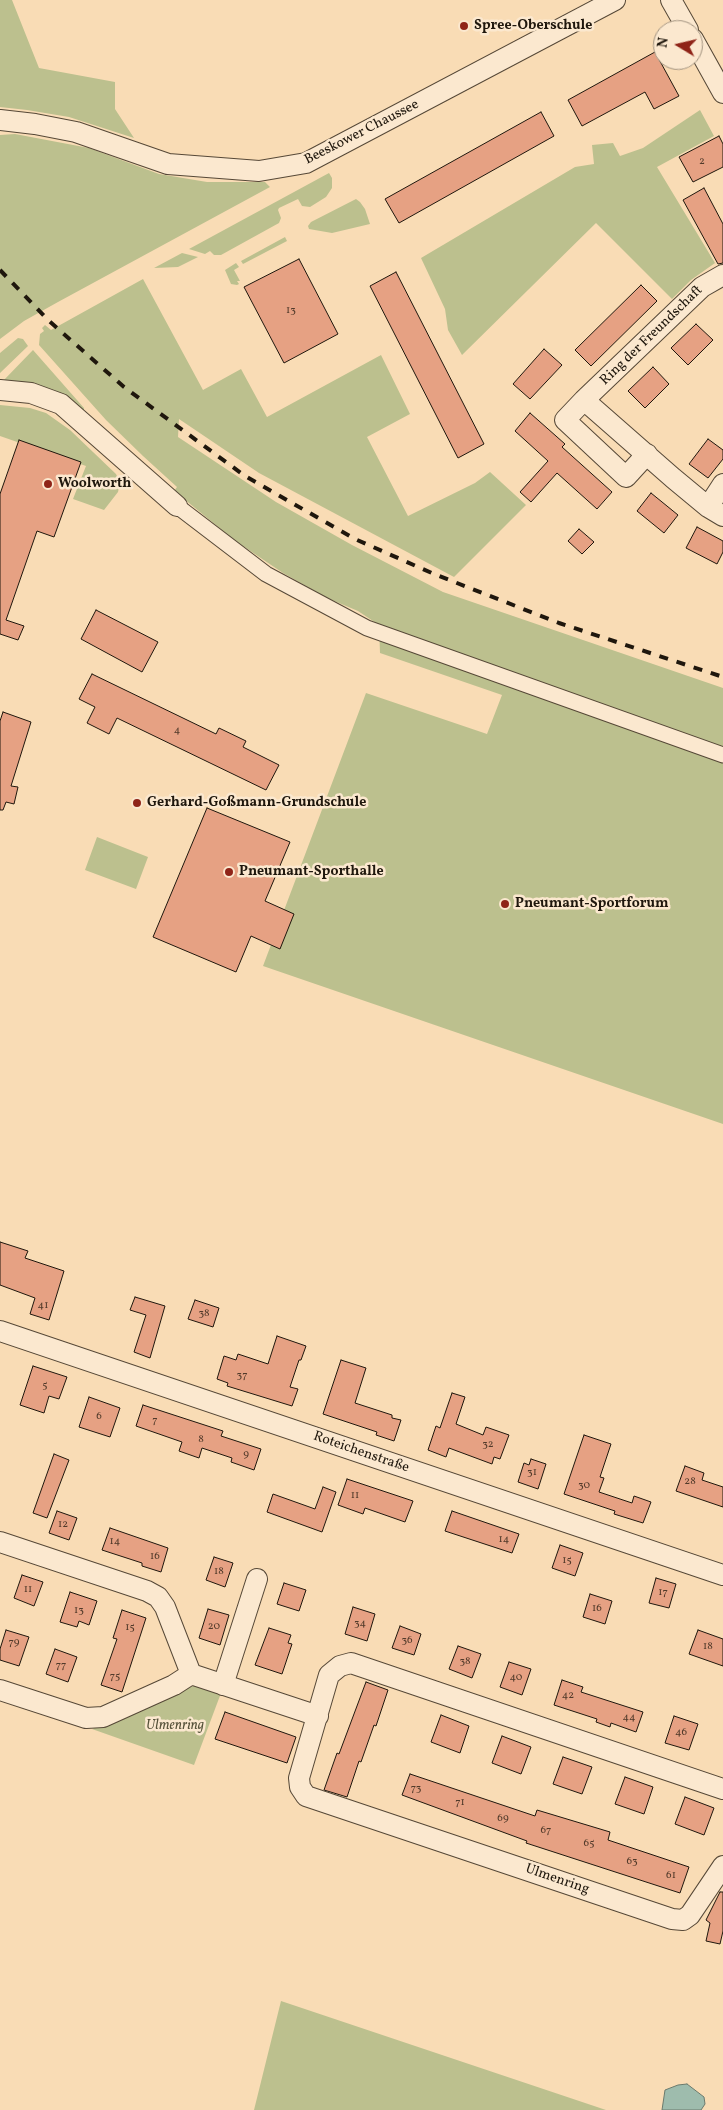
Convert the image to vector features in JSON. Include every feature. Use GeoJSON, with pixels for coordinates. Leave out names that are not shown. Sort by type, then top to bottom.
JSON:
{"type":"FeatureCollection","features":[{"type":"Feature","properties":{"kind":"street","name":"Beeskower Chaussee"},"geometry":{"type":"LineString","coordinates":[[0,120],[35,124],[76,132],[168,164],[259,171],[306,163],[615,0]]}},
{"type":"Feature","properties":{"kind":"street"},"geometry":{"type":"LineString","coordinates":[[671,0],[682,20]]}},
{"type":"Feature","properties":{"kind":"street"},"geometry":{"type":"LineString","coordinates":[[703,58],[723,93]]}},
{"type":"Feature","properties":{"kind":"street","name":"Ring der Freundschaft"},"geometry":{"type":"LineString","coordinates":[[647,454],[626,477],[565,420],[702,287],[723,275]]}},
{"type":"Feature","properties":{"kind":"street"},"geometry":{"type":"LineString","coordinates":[[0,390],[31,393],[61,404],[177,506],[266,574],[367,628],[723,755]]}},
{"type":"Feature","properties":{"kind":"street"},"geometry":{"type":"LineString","coordinates":[[584,400],[716,512],[723,484]]}},
{"type":"Feature","properties":{"kind":"street","name":"Roteichenstraße"},"geometry":{"type":"LineString","coordinates":[[0,1331],[723,1575]]}},
{"type":"Feature","properties":{"kind":"street"},"geometry":{"type":"LineString","coordinates":[[0,1542],[147,1591],[158,1597],[165,1607],[190,1674]]}},
{"type":"Feature","properties":{"kind":"street"},"geometry":{"type":"LineString","coordinates":[[223,1684],[257,1579]]}},
{"type":"Feature","properties":{"kind":"street","name":"Ulmenring"},"geometry":{"type":"LineString","coordinates":[[723,1789],[351,1663],[340,1666],[329,1675],[299,1778],[300,1787],[306,1796],[672,1919],[683,1920],[690,1914],[723,1866]]}},
{"type":"Feature","properties":{"kind":"street"},"geometry":{"type":"LineString","coordinates":[[190,1674],[318,1716]]}},
{"type":"Feature","properties":{"kind":"street"},"geometry":{"type":"LineString","coordinates":[[0,1690],[86,1718],[103,1717],[174,1685],[190,1674]]}},
{"type":"Feature","properties":{"kind":"green space"},"geometry":{"type":"Polygon","coordinates":[[[0,0],[12,0],[39,68],[115,82],[115,109],[134,138],[69,117],[0,107],[0,0]]]}},
{"type":"Feature","properties":{"kind":"green space"},"geometry":{"type":"Polygon","coordinates":[[[700,110],[714,136],[657,167],[715,263],[691,280],[672,299],[596,223],[462,355],[448,330],[445,309],[421,258],[575,167],[594,164],[592,145],[613,143],[620,156],[643,148],[700,110]]]}},
{"type":"Feature","properties":{"kind":"green space"},"geometry":{"type":"Polygon","coordinates":[[[15,134],[89,148],[159,174],[207,182],[265,182],[270,187],[24,321],[0,339],[0,135],[15,134]]]}},
{"type":"Feature","properties":{"kind":"green space"},"geometry":{"type":"Polygon","coordinates":[[[329,173],[332,178],[332,188],[326,197],[310,207],[302,206],[298,199],[279,208],[281,218],[279,223],[221,255],[214,255],[210,251],[205,254],[189,249],[329,173]]]}},
{"type":"Feature","properties":{"kind":"green space"},"geometry":{"type":"Polygon","coordinates":[[[356,199],[365,209],[370,224],[332,233],[309,229],[308,226],[311,222],[356,199]]]}},
{"type":"Feature","properties":{"kind":"green space"},"geometry":{"type":"Polygon","coordinates":[[[285,237],[287,241],[243,264],[241,261],[285,237]]]}},
{"type":"Feature","properties":{"kind":"green space"},"geometry":{"type":"Polygon","coordinates":[[[182,253],[198,257],[178,267],[154,268],[182,253]]]}},
{"type":"Feature","properties":{"kind":"green space"},"geometry":{"type":"Polygon","coordinates":[[[236,263],[239,267],[234,270],[240,281],[237,281],[239,284],[237,285],[231,284],[225,270],[236,263]]]}},
{"type":"Feature","properties":{"kind":"green space","name":"Pneumant-Sportforum"},"geometry":{"type":"Polygon","coordinates":[[[143,279],[203,390],[241,369],[267,417],[381,355],[410,414],[367,437],[408,516],[475,483],[490,472],[526,505],[454,577],[259,473],[179,419],[178,437],[276,502],[352,545],[443,592],[723,688],[723,1124],[263,966],[366,693],[487,734],[502,695],[380,653],[379,625],[358,611],[327,598],[283,573],[234,540],[178,494],[172,494],[177,487],[106,420],[39,345],[40,334],[44,331],[42,328],[45,325],[51,330],[143,279]]]}},
{"type":"Feature","properties":{"kind":"green space"},"geometry":{"type":"Polygon","coordinates":[[[18,338],[23,339],[28,346],[0,373],[0,353],[18,338]]]}},
{"type":"Feature","properties":{"kind":"green space"},"geometry":{"type":"Polygon","coordinates":[[[33,350],[84,410],[74,404],[2,382],[33,350]]]}},
{"type":"Feature","properties":{"kind":"green space"},"geometry":{"type":"Polygon","coordinates":[[[0,405],[30,408],[46,413],[70,430],[116,474],[120,483],[118,492],[104,510],[73,499],[86,466],[0,436],[0,405]]]}},
{"type":"Feature","properties":{"kind":"green space"},"geometry":{"type":"Polygon","coordinates":[[[97,837],[148,857],[136,889],[85,870],[97,837]]]}},
{"type":"Feature","properties":{"kind":"green space","name":"Ulmenring"},"geometry":{"type":"Polygon","coordinates":[[[195,1685],[221,1693],[194,1765],[92,1729],[195,1685]]]}},
{"type":"Feature","properties":{"kind":"green space"},"geometry":{"type":"Polygon","coordinates":[[[281,2001],[606,2110],[254,2110],[281,2001]]]}},
{"type":"Feature","properties":{"kind":"shaded area"},"geometry":{"type":"Polygon","coordinates":[[[687,2084],[704,2097],[705,2104],[701,2110],[662,2110],[665,2090],[687,2084]]]}},
{"type":"Feature","properties":{"kind":"building"},"geometry":{"type":"Polygon","coordinates":[[[653,53],[653,70],[665,70],[679,96],[654,109],[645,92],[582,126],[568,100],[653,53]]]}},
{"type":"Feature","properties":{"kind":"building"},"geometry":{"type":"Polygon","coordinates":[[[541,112],[554,136],[399,223],[385,199],[541,112]]]}},
{"type":"Feature","properties":{"kind":"building"},"geometry":{"type":"Polygon","coordinates":[[[719,136],[723,144],[723,167],[693,182],[679,157],[719,136]]]}},
{"type":"Feature","properties":{"kind":"building"},"geometry":{"type":"Polygon","coordinates":[[[704,188],[723,224],[723,263],[718,264],[683,200],[704,188]]]}},
{"type":"Feature","properties":{"kind":"building"},"geometry":{"type":"Polygon","coordinates":[[[299,259],[338,334],[284,363],[244,287],[299,259]]]}},
{"type":"Feature","properties":{"kind":"building"},"geometry":{"type":"Polygon","coordinates":[[[396,272],[484,444],[458,458],[370,286],[396,272]]]}},
{"type":"Feature","properties":{"kind":"building"},"geometry":{"type":"Polygon","coordinates":[[[641,285],[657,301],[591,366],[575,350],[641,285]]]}},
{"type":"Feature","properties":{"kind":"building"},"geometry":{"type":"Polygon","coordinates":[[[696,324],[713,340],[688,365],[671,348],[696,324]]]}},
{"type":"Feature","properties":{"kind":"building"},"geometry":{"type":"Polygon","coordinates":[[[544,349],[562,365],[530,399],[513,384],[544,349]]]}},
{"type":"Feature","properties":{"kind":"building"},"geometry":{"type":"Polygon","coordinates":[[[653,367],[669,384],[645,408],[628,391],[653,367]]]}},
{"type":"Feature","properties":{"kind":"building"},"geometry":{"type":"Polygon","coordinates":[[[530,413],[565,444],[562,447],[612,492],[597,509],[557,473],[531,502],[520,492],[548,461],[515,431],[530,413]]]}},
{"type":"Feature","properties":{"kind":"building"},"geometry":{"type":"Polygon","coordinates":[[[708,439],[723,450],[723,459],[708,478],[689,464],[708,439]]]}},
{"type":"Feature","properties":{"kind":"building"},"geometry":{"type":"Polygon","coordinates":[[[19,440],[81,462],[54,537],[37,531],[6,620],[24,626],[18,640],[0,634],[0,494],[19,440]]]}},
{"type":"Feature","properties":{"kind":"building"},"geometry":{"type":"Polygon","coordinates":[[[651,493],[678,515],[664,533],[637,511],[651,493]]]}},
{"type":"Feature","properties":{"kind":"building"},"geometry":{"type":"Polygon","coordinates":[[[697,527],[723,541],[723,552],[717,564],[686,548],[697,527]]]}},
{"type":"Feature","properties":{"kind":"building"},"geometry":{"type":"Polygon","coordinates":[[[579,529],[594,542],[582,554],[568,541],[579,529]]]}},
{"type":"Feature","properties":{"kind":"building"},"geometry":{"type":"Polygon","coordinates":[[[96,610],[158,642],[142,672],[81,639],[96,610]]]}},
{"type":"Feature","properties":{"kind":"building"},"geometry":{"type":"Polygon","coordinates":[[[92,674],[216,734],[219,728],[246,741],[243,747],[279,765],[266,790],[117,718],[109,734],[87,723],[95,707],[79,699],[92,674]]]}},
{"type":"Feature","properties":{"kind":"building"},"geometry":{"type":"Polygon","coordinates":[[[3,712],[31,722],[11,786],[18,787],[14,804],[6,802],[3,810],[0,810],[0,721],[3,712]]]}},
{"type":"Feature","properties":{"kind":"building","name":"Pneumant-Sporthalle"},"geometry":{"type":"Polygon","coordinates":[[[207,808],[290,842],[265,901],[294,914],[280,949],[251,936],[236,972],[153,937],[207,808]]]}},
{"type":"Feature","properties":{"kind":"building"},"geometry":{"type":"Polygon","coordinates":[[[0,1242],[28,1251],[25,1258],[64,1271],[49,1320],[30,1314],[35,1298],[0,1285],[0,1242]]]}},
{"type":"Feature","properties":{"kind":"building"},"geometry":{"type":"Polygon","coordinates":[[[135,1297],[165,1306],[150,1358],[134,1352],[146,1315],[130,1310],[135,1297]]]}},
{"type":"Feature","properties":{"kind":"building"},"geometry":{"type":"Polygon","coordinates":[[[195,1300],[219,1308],[213,1327],[188,1319],[195,1300]]]}},
{"type":"Feature","properties":{"kind":"building"},"geometry":{"type":"Polygon","coordinates":[[[277,1336],[306,1346],[290,1387],[298,1389],[292,1406],[227,1386],[228,1383],[217,1379],[224,1356],[236,1360],[238,1354],[268,1364],[277,1336]]]}},
{"type":"Feature","properties":{"kind":"building"},"geometry":{"type":"Polygon","coordinates":[[[341,1360],[366,1368],[355,1403],[392,1415],[392,1418],[401,1420],[394,1441],[376,1435],[377,1432],[323,1414],[341,1360]]]}},
{"type":"Feature","properties":{"kind":"building"},"geometry":{"type":"Polygon","coordinates":[[[33,1366],[67,1377],[59,1399],[49,1396],[44,1413],[20,1405],[33,1366]]]}},
{"type":"Feature","properties":{"kind":"building"},"geometry":{"type":"Polygon","coordinates":[[[452,1393],[465,1397],[456,1424],[483,1435],[486,1427],[509,1435],[500,1459],[494,1457],[492,1464],[449,1448],[446,1457],[428,1450],[436,1426],[440,1428],[452,1393]]]}},
{"type":"Feature","properties":{"kind":"building"},"geometry":{"type":"Polygon","coordinates":[[[89,1397],[120,1408],[110,1437],[79,1427],[89,1397]]]}},
{"type":"Feature","properties":{"kind":"building"},"geometry":{"type":"Polygon","coordinates":[[[143,1405],[223,1431],[221,1436],[261,1449],[254,1470],[231,1462],[232,1458],[202,1448],[199,1458],[179,1451],[182,1442],[136,1426],[143,1405]]]}},
{"type":"Feature","properties":{"kind":"building"},"geometry":{"type":"Polygon","coordinates":[[[584,1435],[611,1444],[600,1477],[604,1478],[599,1492],[632,1503],[634,1496],[651,1502],[643,1523],[614,1514],[615,1511],[564,1494],[584,1435]]]}},
{"type":"Feature","properties":{"kind":"building"},"geometry":{"type":"Polygon","coordinates":[[[54,1454],[69,1460],[47,1518],[33,1513],[54,1454]]]}},
{"type":"Feature","properties":{"kind":"building"},"geometry":{"type":"Polygon","coordinates":[[[531,1459],[546,1464],[538,1489],[518,1482],[524,1463],[529,1465],[531,1459]]]}},
{"type":"Feature","properties":{"kind":"building"},"geometry":{"type":"Polygon","coordinates":[[[685,1466],[704,1473],[702,1480],[723,1487],[723,1507],[676,1491],[685,1466]]]}},
{"type":"Feature","properties":{"kind":"building"},"geometry":{"type":"Polygon","coordinates":[[[347,1479],[413,1501],[405,1522],[365,1508],[363,1514],[338,1505],[347,1479]]]}},
{"type":"Feature","properties":{"kind":"building"},"geometry":{"type":"Polygon","coordinates":[[[323,1487],[336,1492],[322,1532],[267,1512],[273,1494],[315,1509],[323,1487]]]}},
{"type":"Feature","properties":{"kind":"building"},"geometry":{"type":"Polygon","coordinates":[[[57,1511],[77,1518],[69,1540],[49,1533],[57,1511]]]}},
{"type":"Feature","properties":{"kind":"building"},"geometry":{"type":"Polygon","coordinates":[[[452,1511],[519,1534],[512,1553],[445,1531],[452,1511]]]}},
{"type":"Feature","properties":{"kind":"building"},"geometry":{"type":"Polygon","coordinates":[[[110,1528],[168,1548],[161,1572],[142,1566],[142,1563],[102,1550],[110,1528]]]}},
{"type":"Feature","properties":{"kind":"building"},"geometry":{"type":"Polygon","coordinates":[[[560,1545],[583,1553],[575,1576],[552,1568],[560,1545]]]}},
{"type":"Feature","properties":{"kind":"building"},"geometry":{"type":"Polygon","coordinates":[[[214,1557],[233,1563],[225,1587],[206,1580],[214,1557]]]}},
{"type":"Feature","properties":{"kind":"building"},"geometry":{"type":"Polygon","coordinates":[[[22,1575],[43,1582],[34,1606],[14,1598],[22,1575]]]}},
{"type":"Feature","properties":{"kind":"building"},"geometry":{"type":"Polygon","coordinates":[[[656,1578],[676,1584],[669,1608],[649,1603],[656,1578]]]}},
{"type":"Feature","properties":{"kind":"building"},"geometry":{"type":"Polygon","coordinates":[[[284,1583],[306,1590],[299,1611],[277,1604],[284,1583]]]}},
{"type":"Feature","properties":{"kind":"building"},"geometry":{"type":"Polygon","coordinates":[[[70,1592],[97,1601],[89,1625],[79,1621],[77,1627],[60,1622],[70,1592]]]}},
{"type":"Feature","properties":{"kind":"building"},"geometry":{"type":"Polygon","coordinates":[[[590,1594],[612,1601],[605,1624],[583,1617],[590,1594]]]}},
{"type":"Feature","properties":{"kind":"building"},"geometry":{"type":"Polygon","coordinates":[[[353,1607],[375,1614],[367,1641],[345,1634],[353,1607]]]}},
{"type":"Feature","properties":{"kind":"building"},"geometry":{"type":"Polygon","coordinates":[[[208,1609],[229,1615],[220,1645],[199,1638],[208,1609]]]}},
{"type":"Feature","properties":{"kind":"building"},"geometry":{"type":"Polygon","coordinates":[[[122,1610],[146,1618],[122,1692],[101,1685],[117,1639],[113,1638],[122,1610]]]}},
{"type":"Feature","properties":{"kind":"building"},"geometry":{"type":"Polygon","coordinates":[[[400,1626],[421,1634],[414,1655],[392,1648],[400,1626]]]}},
{"type":"Feature","properties":{"kind":"building"},"geometry":{"type":"Polygon","coordinates":[[[269,1628],[291,1635],[288,1643],[292,1644],[282,1674],[255,1665],[269,1628]]]}},
{"type":"Feature","properties":{"kind":"building"},"geometry":{"type":"Polygon","coordinates":[[[6,1630],[29,1637],[19,1666],[0,1660],[0,1649],[6,1630]]]}},
{"type":"Feature","properties":{"kind":"building"},"geometry":{"type":"Polygon","coordinates":[[[698,1630],[723,1639],[723,1666],[689,1654],[698,1630]]]}},
{"type":"Feature","properties":{"kind":"building"},"geometry":{"type":"Polygon","coordinates":[[[458,1646],[481,1654],[472,1678],[449,1669],[458,1646]]]}},
{"type":"Feature","properties":{"kind":"building"},"geometry":{"type":"Polygon","coordinates":[[[55,1649],[77,1657],[68,1682],[46,1674],[55,1649]]]}},
{"type":"Feature","properties":{"kind":"building"},"geometry":{"type":"Polygon","coordinates":[[[509,1662],[531,1669],[522,1695],[500,1687],[509,1662]]]}},
{"type":"Feature","properties":{"kind":"building"},"geometry":{"type":"Polygon","coordinates":[[[562,1680],[583,1687],[581,1692],[643,1712],[636,1732],[611,1723],[610,1727],[596,1722],[597,1719],[554,1705],[562,1680]]]}},
{"type":"Feature","properties":{"kind":"building"},"geometry":{"type":"Polygon","coordinates":[[[366,1682],[388,1690],[376,1726],[374,1725],[361,1762],[359,1761],[347,1797],[324,1790],[366,1682]]]}},
{"type":"Feature","properties":{"kind":"building"},"geometry":{"type":"Polygon","coordinates":[[[225,1712],[296,1737],[287,1763],[215,1739],[225,1712]]]}},
{"type":"Feature","properties":{"kind":"building"},"geometry":{"type":"Polygon","coordinates":[[[441,1715],[469,1726],[460,1753],[431,1742],[441,1715]]]}},
{"type":"Feature","properties":{"kind":"building"},"geometry":{"type":"Polygon","coordinates":[[[674,1716],[698,1724],[689,1750],[665,1743],[674,1716]]]}},
{"type":"Feature","properties":{"kind":"building"},"geometry":{"type":"Polygon","coordinates":[[[502,1736],[531,1747],[521,1774],[492,1763],[502,1736]]]}},
{"type":"Feature","properties":{"kind":"building"},"geometry":{"type":"Polygon","coordinates":[[[563,1757],[592,1767],[582,1794],[553,1784],[563,1757]]]}},
{"type":"Feature","properties":{"kind":"building"},"geometry":{"type":"Polygon","coordinates":[[[410,1774],[535,1816],[537,1810],[610,1832],[608,1840],[689,1867],[680,1893],[526,1843],[527,1841],[402,1795],[410,1774]]]}},
{"type":"Feature","properties":{"kind":"building"},"geometry":{"type":"Polygon","coordinates":[[[625,1777],[653,1787],[644,1814],[615,1804],[625,1777]]]}},
{"type":"Feature","properties":{"kind":"building"},"geometry":{"type":"Polygon","coordinates":[[[685,1797],[714,1808],[704,1835],[675,1824],[685,1797]]]}},
{"type":"Feature","properties":{"kind":"building"},"geometry":{"type":"Polygon","coordinates":[[[720,1892],[723,1892],[723,1931],[720,1944],[706,1941],[710,1923],[706,1920],[720,1892]]]}},
{"type":"Feature","properties":{"kind":"railway"},"geometry":{"type":"LineString","coordinates":[[0,270],[48,320],[124,387],[245,476],[355,539],[434,574],[559,623],[723,677]]}},
{"type":"Feature","properties":{"kind":"place","name":"Spree-Oberschule"},"geometry":{"type":"Point","coordinates":[464,26]}},
{"type":"Feature","properties":{"kind":"place","name":"Woolworth"},"geometry":{"type":"Point","coordinates":[48,484]}},
{"type":"Feature","properties":{"kind":"place","name":"Gerhard-Goßmann-Grundschule"},"geometry":{"type":"Point","coordinates":[137,803]}},
{"type":"Feature","properties":{"kind":"place","name":"Pneumant-Sporthalle"},"geometry":{"type":"Point","coordinates":[229,872]}},
{"type":"Feature","properties":{"kind":"place","name":"Pneumant-Sportforum"},"geometry":{"type":"Point","coordinates":[505,904]}}]}
